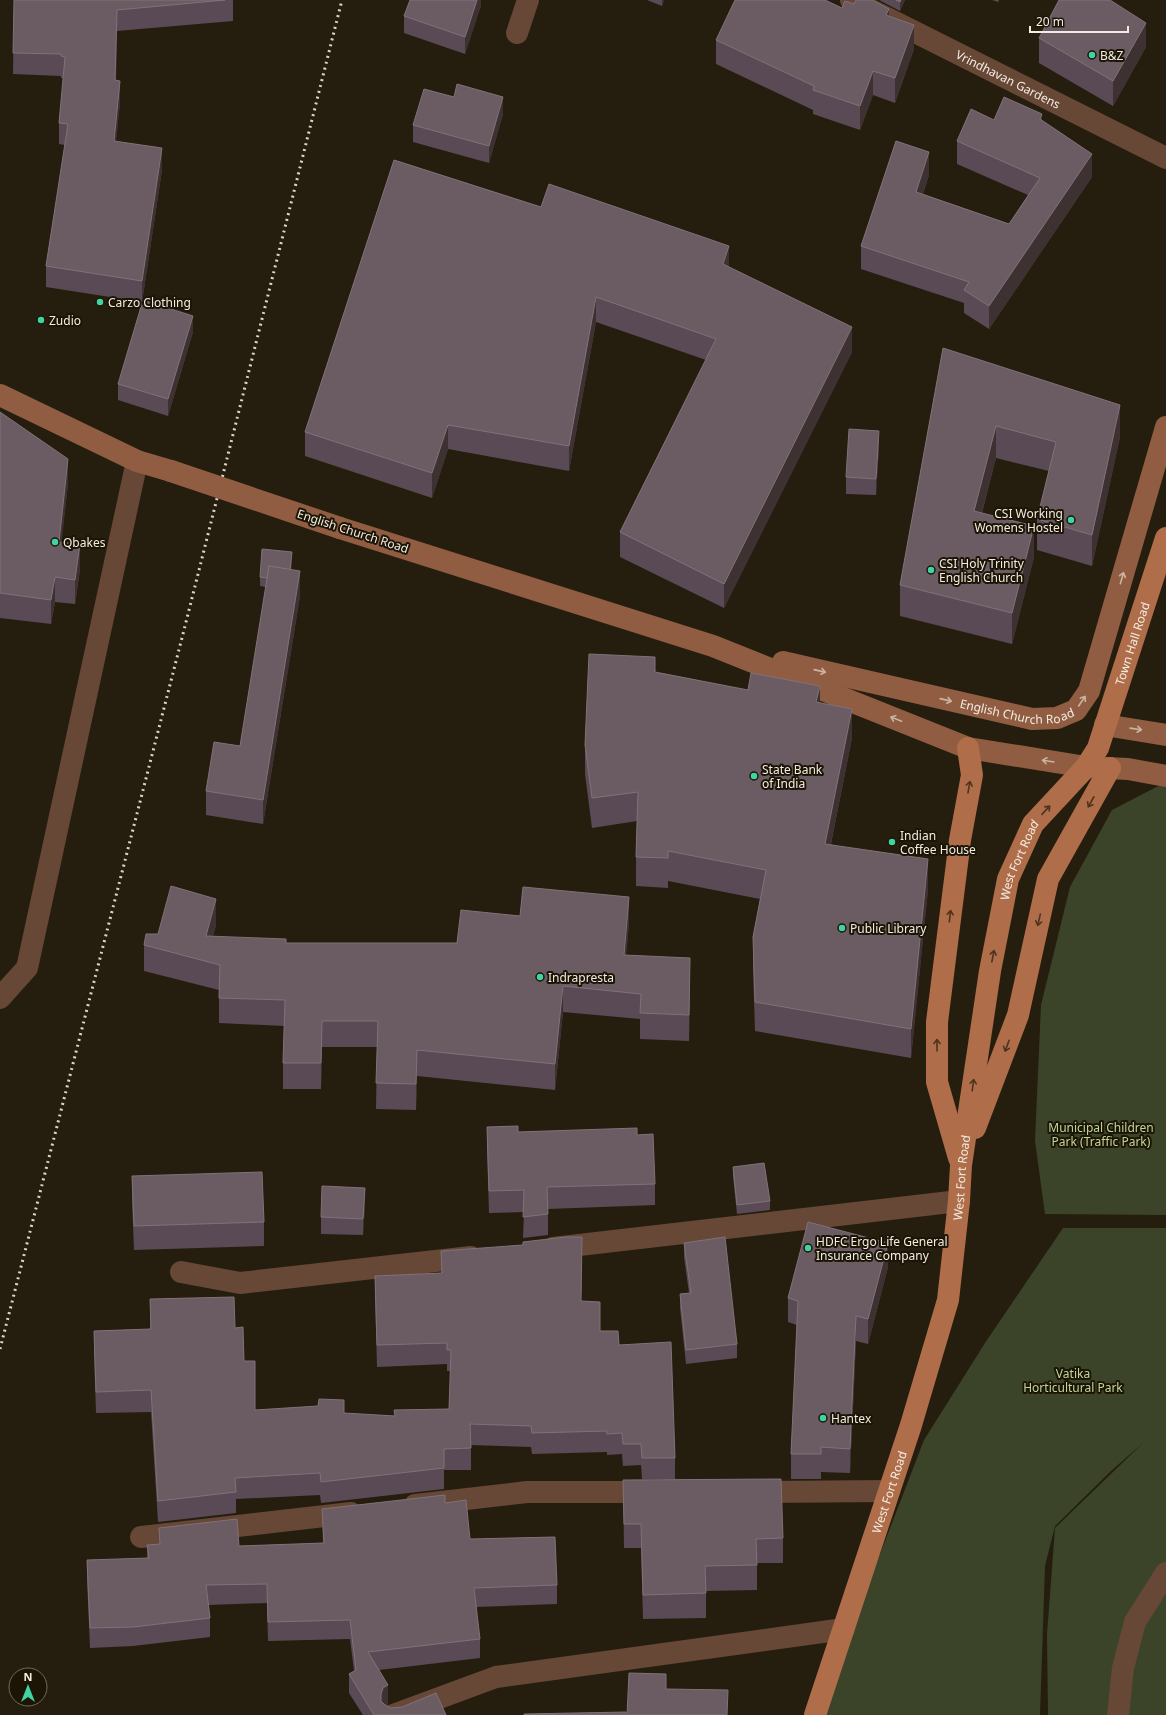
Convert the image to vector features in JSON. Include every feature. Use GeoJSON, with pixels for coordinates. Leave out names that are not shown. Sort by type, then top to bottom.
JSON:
{"type":"FeatureCollection","features":[{"type":"Feature","properties":{"kind":"main road","name":"English Church Road"},"geometry":{"type":"LineString","coordinates":[[0,395],[137,461],[172,471],[340,528],[713,646],[968,748],[1086,767],[1128,769],[1166,776]]}},
{"type":"Feature","properties":{"kind":"main road","name":"English Church Road"},"geometry":{"type":"LineString","coordinates":[[713,646],[1032,719],[1057,718],[1076,710],[1089,691],[1166,427]]}},
{"type":"Feature","properties":{"kind":"main road","name":"Town Hall Road"},"geometry":{"type":"LineString","coordinates":[[1098,748],[1166,538]]}},
{"type":"Feature","properties":{"kind":"main road"},"geometry":{"type":"LineString","coordinates":[[1105,725],[1166,735]]}},
{"type":"Feature","properties":{"kind":"main road"},"geometry":{"type":"LineString","coordinates":[[961,1165],[937,1082],[937,1022],[960,840],[972,775],[968,748]]}},
{"type":"Feature","properties":{"kind":"main road","name":"West Fort Road"},"geometry":{"type":"LineString","coordinates":[[815,1715],[911,1425],[948,1300],[959,1202],[961,1165],[990,971],[1008,880],[1033,824],[1086,767],[1098,748]]}},
{"type":"Feature","properties":{"kind":"main road"},"geometry":{"type":"LineString","coordinates":[[961,1165],[1018,1015],[1048,879],[1110,768]]}},
{"type":"Feature","properties":{"kind":"street"},"geometry":{"type":"LineString","coordinates":[[517,33],[528,0]]}},
{"type":"Feature","properties":{"kind":"street","name":"Vrindhavan Gardens"},"geometry":{"type":"LineString","coordinates":[[851,0],[1166,158]]}},
{"type":"Feature","properties":{"kind":"street"},"geometry":{"type":"LineString","coordinates":[[0,998],[28,968],[137,461]]}},
{"type":"Feature","properties":{"kind":"street"},"geometry":{"type":"LineString","coordinates":[[531,1250],[959,1202]]}},
{"type":"Feature","properties":{"kind":"street"},"geometry":{"type":"LineString","coordinates":[[180,1272],[240,1284],[492,1255]]}},
{"type":"Feature","properties":{"kind":"street"},"geometry":{"type":"LineString","coordinates":[[732,1492],[889,1491]]}},
{"type":"Feature","properties":{"kind":"street"},"geometry":{"type":"LineString","coordinates":[[393,1508],[527,1492],[669,1492]]}},
{"type":"Feature","properties":{"kind":"street"},"geometry":{"type":"LineString","coordinates":[[141,1537],[370,1510]]}},
{"type":"Feature","properties":{"kind":"street"},"geometry":{"type":"LineString","coordinates":[[1118,1715],[1123,1668],[1135,1622],[1166,1573]]}},
{"type":"Feature","properties":{"kind":"street"},"geometry":{"type":"LineString","coordinates":[[393,1715],[496,1677],[844,1629]]}},
{"type":"Feature","properties":{"kind":"green space","name":"Municipal Children Park (Traffic Park)"},"geometry":{"type":"Polygon","coordinates":[[[1166,782],[1166,1215],[1045,1214],[1035,1141],[1041,1005],[1070,887],[1112,810],[1166,782]]]}},
{"type":"Feature","properties":{"kind":"green space","name":"Vatika Horticultural Park"},"geometry":{"type":"Polygon","coordinates":[[[1063,1228],[1166,1228],[1166,1715],[1048,1715],[1047,1634],[1055,1528],[1144,1442],[1111,1471],[1055,1526],[1045,1566],[1040,1715],[822,1715],[865,1593],[924,1440],[985,1343],[1063,1228]]]}},
{"type":"Feature","properties":{"kind":"building"},"geometry":{"type":"Polygon","coordinates":[[[14,0],[225,0],[117,10],[115,80],[120,81],[114,141],[162,148],[142,281],[46,266],[68,124],[59,123],[65,57],[61,56],[61,54],[13,53],[14,0]]]}},
{"type":"Feature","properties":{"kind":"building"},"geometry":{"type":"Polygon","coordinates":[[[410,0],[477,0],[465,37],[404,16],[410,0]]]}},
{"type":"Feature","properties":{"kind":"building"},"geometry":{"type":"Polygon","coordinates":[[[735,0],[825,0],[842,8],[845,1],[854,4],[856,0],[872,0],[889,9],[886,15],[914,25],[895,78],[873,71],[860,106],[813,90],[814,86],[716,40],[735,0]]]}},
{"type":"Feature","properties":{"kind":"building"},"geometry":{"type":"Polygon","coordinates":[[[1059,0],[1110,0],[1146,23],[1113,81],[1039,38],[1059,0]]]}},
{"type":"Feature","properties":{"kind":"building"},"geometry":{"type":"Polygon","coordinates":[[[457,84],[503,97],[489,146],[413,125],[424,89],[454,97],[457,84]]]}},
{"type":"Feature","properties":{"kind":"building"},"geometry":{"type":"Polygon","coordinates":[[[1004,97],[1042,114],[1040,119],[1092,154],[989,306],[964,290],[969,282],[861,246],[896,141],[929,152],[916,192],[1009,224],[1040,178],[957,141],[971,109],[994,120],[1004,97]]]}},
{"type":"Feature","properties":{"kind":"building"},"geometry":{"type":"Polygon","coordinates":[[[394,160],[541,207],[549,184],[729,246],[723,264],[852,327],[724,584],[620,532],[716,339],[596,297],[569,446],[448,425],[432,473],[305,432],[394,160]]]}},
{"type":"Feature","properties":{"kind":"building"},"geometry":{"type":"Polygon","coordinates":[[[143,300],[193,316],[168,399],[118,384],[143,300]]]}},
{"type":"Feature","properties":{"kind":"building"},"geometry":{"type":"Polygon","coordinates":[[[943,348],[1120,405],[1092,535],[1037,519],[1056,442],[996,426],[974,511],[1034,526],[1012,613],[900,585],[943,348]]]}},
{"type":"Feature","properties":{"kind":"building"},"geometry":{"type":"Polygon","coordinates":[[[0,412],[68,459],[59,542],[80,544],[75,580],[55,577],[51,600],[0,593],[0,412]]]}},
{"type":"Feature","properties":{"kind":"building"},"geometry":{"type":"Polygon","coordinates":[[[849,429],[879,431],[876,479],[846,477],[849,429]]]}},
{"type":"Feature","properties":{"kind":"building"},"geometry":{"type":"Polygon","coordinates":[[[262,549],[292,552],[290,570],[269,566],[267,578],[260,577],[262,549]]]}},
{"type":"Feature","properties":{"kind":"building"},"geometry":{"type":"Polygon","coordinates":[[[269,566],[300,571],[263,800],[206,791],[214,742],[240,746],[269,566]]]}},
{"type":"Feature","properties":{"kind":"building"},"geometry":{"type":"Polygon","coordinates":[[[589,654],[655,657],[655,672],[748,690],[751,673],[820,686],[816,702],[852,709],[825,844],[928,859],[911,1029],[755,1002],[753,937],[766,870],[668,851],[668,858],[636,857],[638,792],[592,798],[585,745],[589,654]]]}},
{"type":"Feature","properties":{"kind":"building"},"geometry":{"type":"Polygon","coordinates":[[[171,886],[216,899],[206,936],[286,939],[286,943],[457,943],[461,910],[520,916],[523,887],[629,897],[624,955],[690,958],[689,1015],[640,1013],[641,994],[563,986],[555,1064],[417,1050],[416,1084],[376,1083],[378,1021],[322,1021],[321,1063],[283,1063],[285,1000],[219,998],[220,965],[144,945],[146,934],[158,934],[171,886]]]}},
{"type":"Feature","properties":{"kind":"building"},"geometry":{"type":"Polygon","coordinates":[[[518,1126],[518,1132],[637,1128],[637,1135],[653,1134],[655,1184],[547,1187],[548,1214],[523,1217],[524,1190],[489,1191],[487,1127],[518,1126]]]}},
{"type":"Feature","properties":{"kind":"building"},"geometry":{"type":"Polygon","coordinates":[[[764,1163],[770,1201],[737,1205],[733,1167],[764,1163]]]}},
{"type":"Feature","properties":{"kind":"building"},"geometry":{"type":"Polygon","coordinates":[[[262,1172],[264,1222],[134,1226],[132,1176],[262,1172]]]}},
{"type":"Feature","properties":{"kind":"building"},"geometry":{"type":"Polygon","coordinates":[[[322,1186],[365,1188],[363,1219],[321,1217],[322,1186]]]}},
{"type":"Feature","properties":{"kind":"building"},"geometry":{"type":"Polygon","coordinates":[[[808,1222],[888,1243],[868,1319],[856,1316],[850,1449],[821,1447],[821,1454],[791,1454],[798,1301],[788,1298],[808,1222]]]}},
{"type":"Feature","properties":{"kind":"building"},"geometry":{"type":"Polygon","coordinates":[[[566,1237],[582,1237],[581,1301],[600,1302],[600,1331],[618,1331],[619,1345],[671,1342],[675,1458],[642,1458],[641,1444],[623,1444],[622,1433],[607,1434],[607,1431],[532,1433],[531,1426],[470,1424],[471,1448],[444,1449],[444,1468],[321,1482],[320,1473],[235,1478],[236,1492],[158,1501],[151,1390],[96,1392],[94,1331],[151,1329],[150,1299],[234,1297],[235,1328],[243,1327],[244,1361],[255,1361],[255,1410],[318,1406],[319,1399],[344,1400],[344,1413],[395,1416],[394,1410],[449,1409],[451,1350],[447,1350],[447,1343],[377,1345],[375,1276],[442,1273],[441,1251],[523,1245],[523,1242],[566,1237]]]}},
{"type":"Feature","properties":{"kind":"building"},"geometry":{"type":"Polygon","coordinates":[[[725,1237],[737,1344],[686,1350],[680,1294],[691,1293],[684,1243],[725,1237]]]}},
{"type":"Feature","properties":{"kind":"building"},"geometry":{"type":"Polygon","coordinates":[[[781,1479],[783,1538],[756,1539],[757,1565],[705,1566],[706,1593],[643,1595],[641,1524],[624,1524],[623,1480],[781,1479]]]}},
{"type":"Feature","properties":{"kind":"building"},"geometry":{"type":"Polygon","coordinates":[[[445,1495],[445,1503],[466,1500],[470,1539],[555,1537],[557,1585],[474,1588],[480,1639],[368,1652],[388,1685],[383,1688],[381,1694],[381,1701],[385,1705],[391,1708],[402,1707],[436,1693],[446,1715],[374,1715],[349,1674],[356,1670],[350,1620],[268,1622],[267,1584],[206,1585],[210,1618],[133,1627],[90,1628],[87,1560],[149,1558],[147,1545],[160,1544],[159,1528],[237,1519],[239,1546],[324,1543],[322,1509],[445,1495]]]}},
{"type":"Feature","properties":{"kind":"building"},"geometry":{"type":"Polygon","coordinates":[[[629,1673],[666,1674],[666,1689],[728,1690],[727,1715],[627,1715],[629,1673]]]}},
{"type":"Feature","properties":{"kind":"building"},"geometry":{"type":"Polygon","coordinates":[[[626,1712],[626,1715],[524,1715],[524,1714],[626,1712]]]}},
{"type":"Feature","properties":{"kind":"railway"},"geometry":{"type":"LineString","coordinates":[[0,1349],[184,630],[342,0]]}},
{"type":"Feature","properties":{"kind":"place","name":"B&Z"},"geometry":{"type":"Point","coordinates":[1092,55]}},
{"type":"Feature","properties":{"kind":"place","name":"Carzo Clothing"},"geometry":{"type":"Point","coordinates":[100,302]}},
{"type":"Feature","properties":{"kind":"place","name":"Zudio"},"geometry":{"type":"Point","coordinates":[41,320]}},
{"type":"Feature","properties":{"kind":"place","name":"CSI Working Womens Hostel"},"geometry":{"type":"Point","coordinates":[1071,520]}},
{"type":"Feature","properties":{"kind":"place","name":"Qbakes"},"geometry":{"type":"Point","coordinates":[55,542]}},
{"type":"Feature","properties":{"kind":"place","name":"CSI Holy Trinity English Church"},"geometry":{"type":"Point","coordinates":[931,570]}},
{"type":"Feature","properties":{"kind":"place","name":"State Bank of India"},"geometry":{"type":"Point","coordinates":[754,776]}},
{"type":"Feature","properties":{"kind":"place","name":"Indian Coffee House"},"geometry":{"type":"Point","coordinates":[892,842]}},
{"type":"Feature","properties":{"kind":"place","name":"Public Library"},"geometry":{"type":"Point","coordinates":[842,928]}},
{"type":"Feature","properties":{"kind":"place","name":"Indrapresta"},"geometry":{"type":"Point","coordinates":[540,977]}},
{"type":"Feature","properties":{"kind":"place","name":"HDFC Ergo Life General Insurance Company"},"geometry":{"type":"Point","coordinates":[808,1248]}},
{"type":"Feature","properties":{"kind":"place","name":"Hantex"},"geometry":{"type":"Point","coordinates":[823,1418]}}]}
